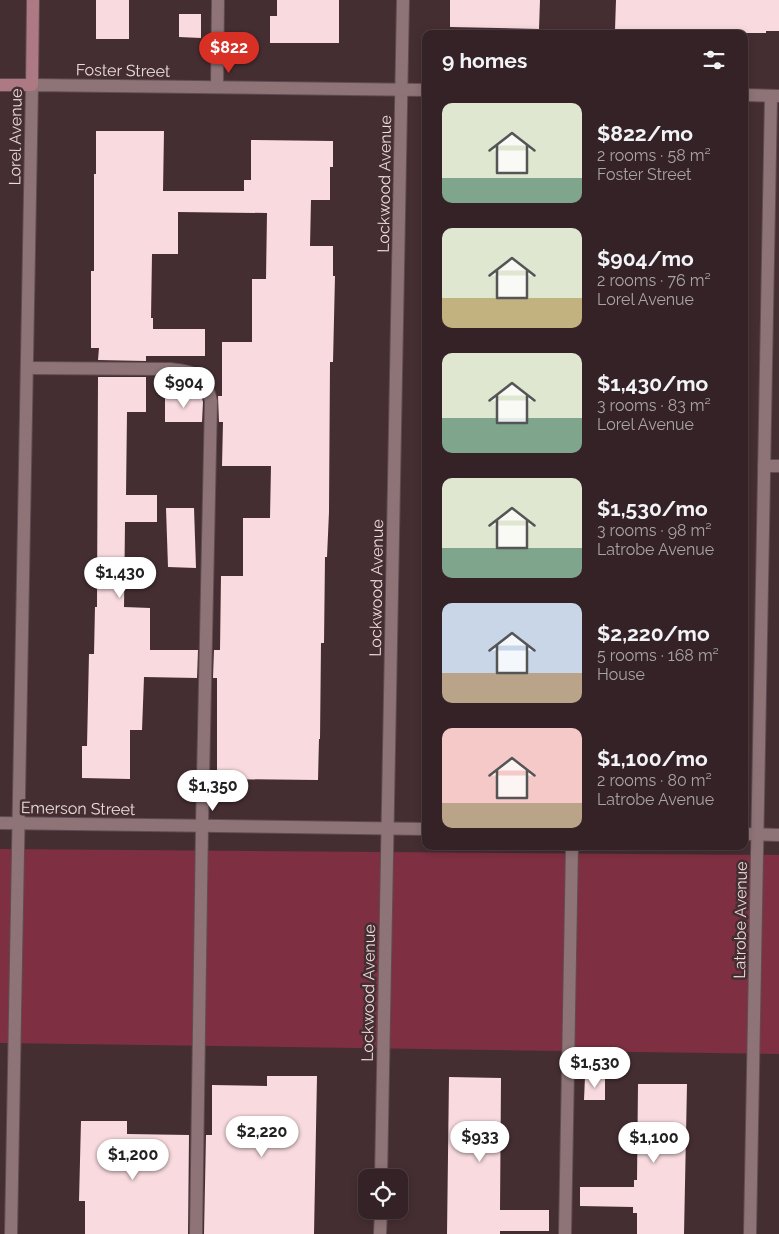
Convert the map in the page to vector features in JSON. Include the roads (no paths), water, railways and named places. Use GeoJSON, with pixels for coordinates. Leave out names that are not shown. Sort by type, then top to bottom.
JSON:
{"type":"FeatureCollection","features":[{"type":"Feature","properties":{"kind":"street","name":"Lorel Avenue"},"geometry":{"type":"LineString","coordinates":[[11,1234],[33,0]]}},
{"type":"Feature","properties":{"kind":"street"},"geometry":{"type":"LineString","coordinates":[[217,87],[218,0]]}},
{"type":"Feature","properties":{"kind":"street","name":"Lockwood Avenue"},"geometry":{"type":"LineString","coordinates":[[381,1169],[403,0]]}},
{"type":"Feature","properties":{"kind":"street","name":"Foster Street"},"geometry":{"type":"LineString","coordinates":[[0,84],[422,90]]}},
{"type":"Feature","properties":{"kind":"street"},"geometry":{"type":"LineString","coordinates":[[748,95],[775,96]]}},
{"type":"Feature","properties":{"kind":"street","name":"Latrobe Avenue"},"geometry":{"type":"LineString","coordinates":[[750,1234],[751,834],[775,96]]}},
{"type":"Feature","properties":{"kind":"street"},"geometry":{"type":"LineString","coordinates":[[27,368],[170,369],[190,371],[201,377],[208,387],[211,400],[196,1234]]}},
{"type":"Feature","properties":{"kind":"street"},"geometry":{"type":"LineString","coordinates":[[764,466],[779,466]]}},
{"type":"Feature","properties":{"kind":"street","name":"Emerson Street"},"geometry":{"type":"LineString","coordinates":[[0,823],[422,829]]}},
{"type":"Feature","properties":{"kind":"street"},"geometry":{"type":"LineString","coordinates":[[751,834],[779,835]]}},
{"type":"Feature","properties":{"kind":"street"},"geometry":{"type":"LineString","coordinates":[[565,1234],[572,850]]}},
{"type":"Feature","properties":{"kind":"street"},"geometry":{"type":"LineString","coordinates":[[380,1234],[381,1219]]}}]}
